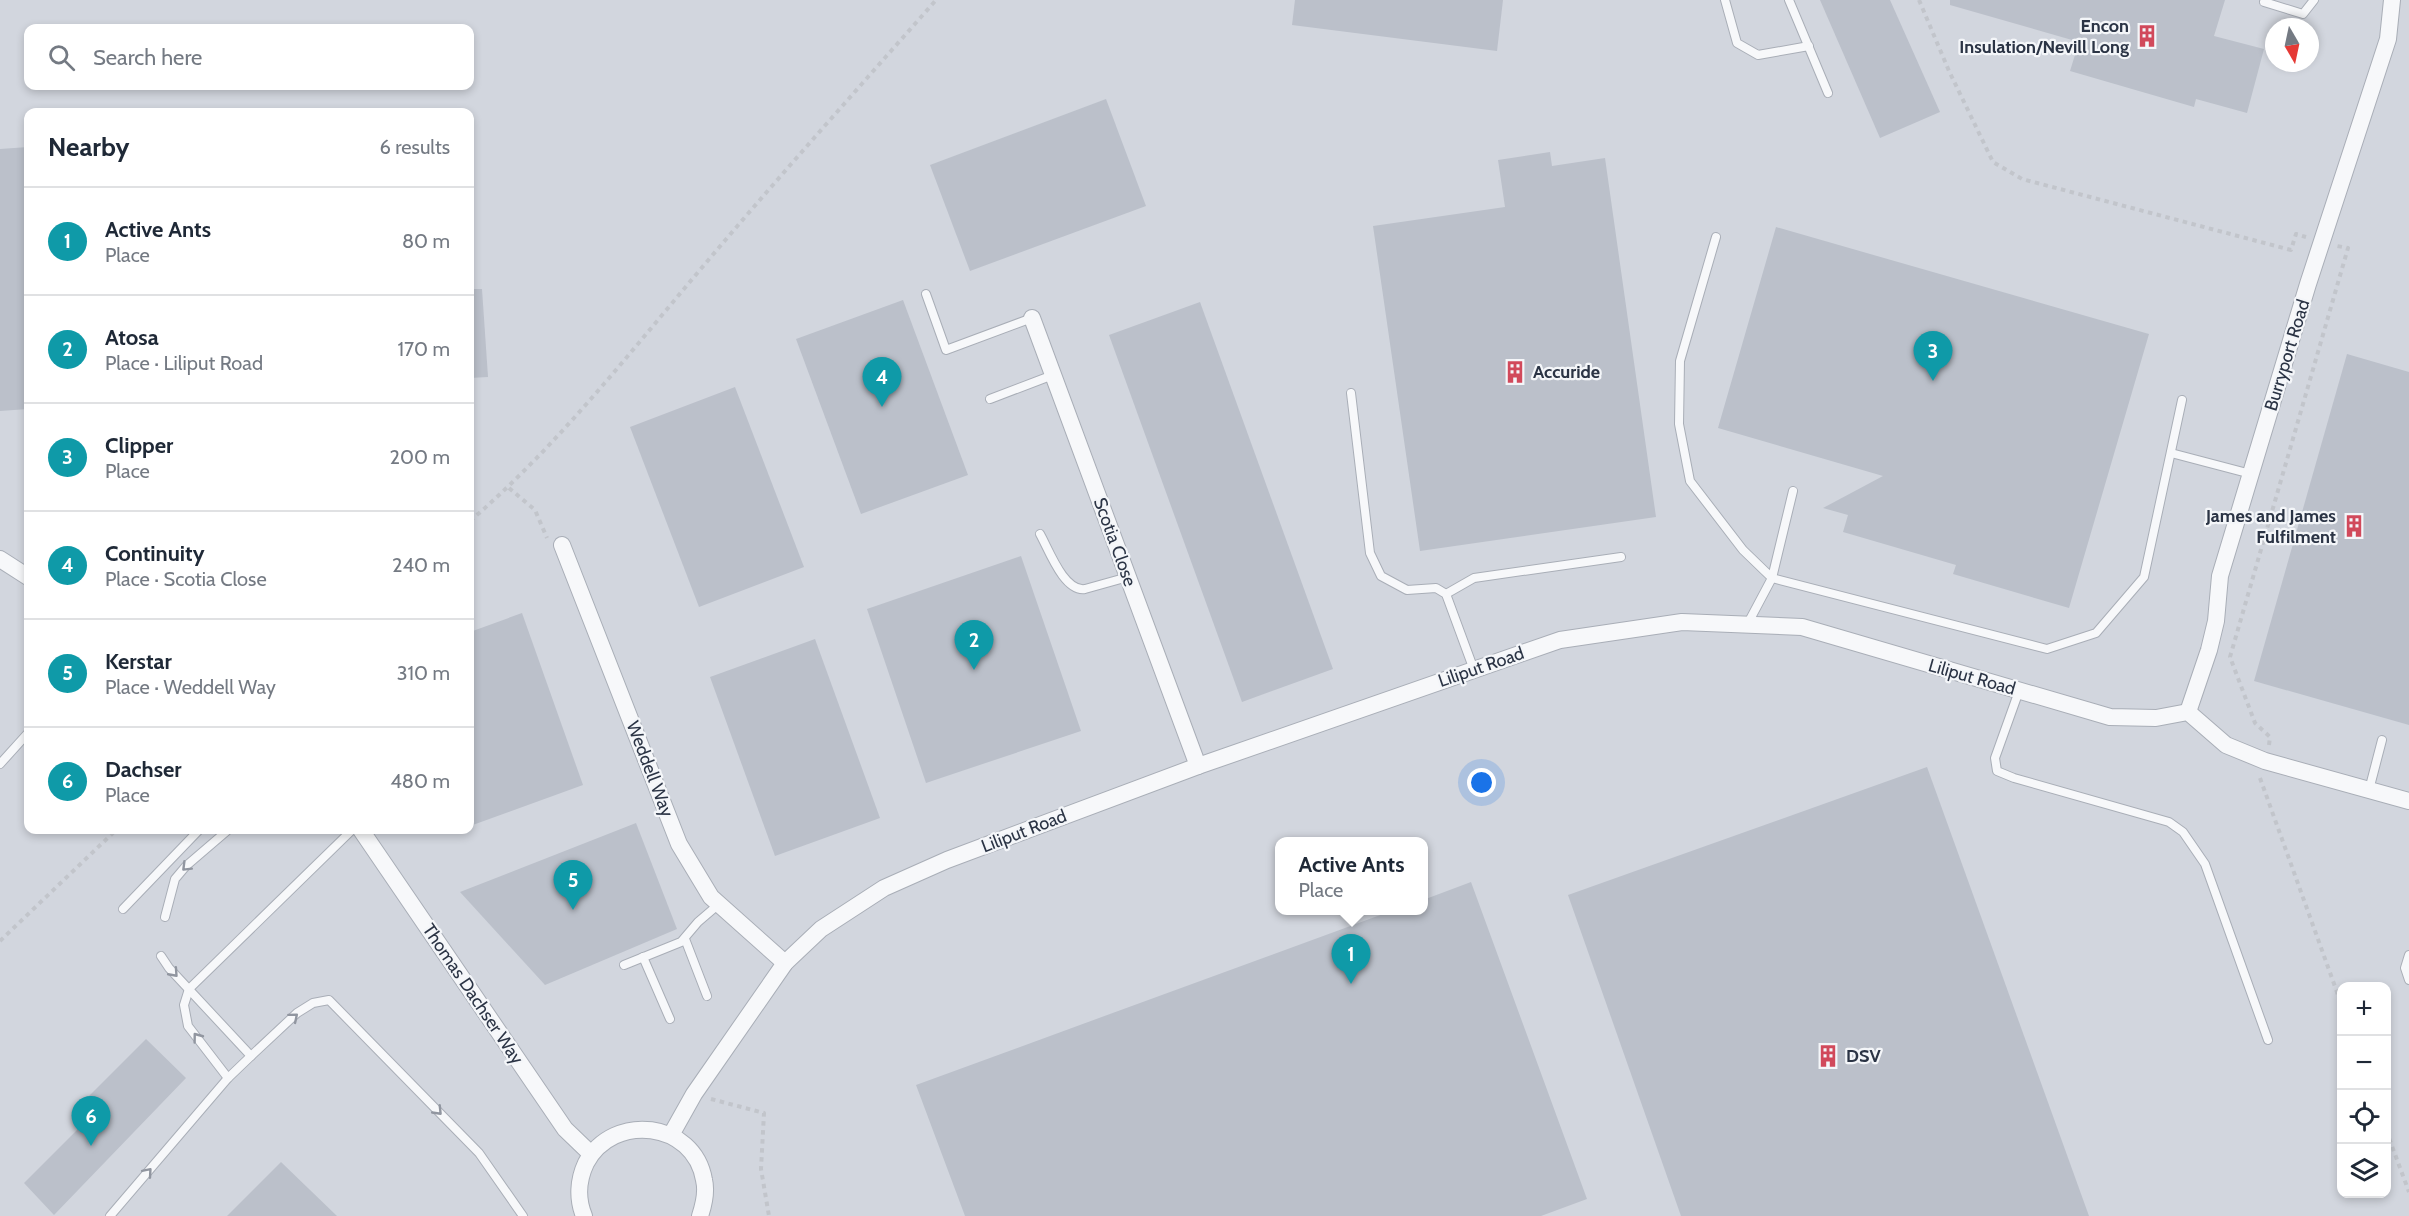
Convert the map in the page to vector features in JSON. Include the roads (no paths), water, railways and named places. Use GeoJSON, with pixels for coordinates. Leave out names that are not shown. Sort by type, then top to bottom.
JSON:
{"type":"FeatureCollection","features":[{"type":"Feature","properties":{"kind":"street","name":"Burryport Road"},"geometry":{"type":"LineString","coordinates":[[2188,712],[2209,650],[2216,621],[2220,576],[2308,284],[2388,39],[2392,0]]}},
{"type":"Feature","properties":{"kind":"street","name":"Scotia Close"},"geometry":{"type":"LineString","coordinates":[[1032,318],[1198,766]]}},
{"type":"Feature","properties":{"kind":"street","name":"Weddell Way"},"geometry":{"type":"LineString","coordinates":[[562,545],[679,844],[711,897],[785,963]]}},
{"type":"Feature","properties":{"kind":"street"},"geometry":{"type":"LineString","coordinates":[[0,559],[24,574]]}},
{"type":"Feature","properties":{"kind":"street","name":"Liliput Road"},"geometry":{"type":"LineString","coordinates":[[670,1135],[694,1094],[785,963],[820,929],[884,888],[947,860],[1198,766],[1560,640],[1682,622],[1802,627],[2110,717],[2156,718],[2188,712]]}},
{"type":"Feature","properties":{"kind":"street"},"geometry":{"type":"LineString","coordinates":[[2188,712],[2226,745],[2265,761],[2409,801]]}},
{"type":"Feature","properties":{"kind":"street","name":"Thomas Dachser Way"},"geometry":{"type":"LineString","coordinates":[[364,834],[565,1129],[591,1154]]}},
{"type":"Feature","properties":{"kind":"street"},"geometry":{"type":"LineString","coordinates":[[584,1216],[579,1189],[582,1171],[591,1154],[603,1142],[619,1133],[636,1129],[654,1130],[670,1135],[686,1146],[698,1162],[704,1179],[705,1199],[700,1216]]}},
{"type":"Feature","properties":{"kind":"lane"},"geometry":{"type":"LineString","coordinates":[[1725,0],[1737,43],[1758,55],[1809,46]]}},
{"type":"Feature","properties":{"kind":"lane"},"geometry":{"type":"LineString","coordinates":[[1789,0],[1828,93]]}},
{"type":"Feature","properties":{"kind":"lane"},"geometry":{"type":"LineString","coordinates":[[2264,2],[2303,14],[2314,0]]}},
{"type":"Feature","properties":{"kind":"lane"},"geometry":{"type":"LineString","coordinates":[[1716,237],[1680,361],[1679,424],[1690,481],[1743,550],[1772,578],[2046,649],[2096,633],[2144,577],[2182,400]]}},
{"type":"Feature","properties":{"kind":"lane"},"geometry":{"type":"LineString","coordinates":[[926,294],[946,350],[1032,318]]}},
{"type":"Feature","properties":{"kind":"lane"},"geometry":{"type":"LineString","coordinates":[[990,399],[1053,375]]}},
{"type":"Feature","properties":{"kind":"lane"},"geometry":{"type":"LineString","coordinates":[[1351,393],[1370,553],[1381,576],[1407,590],[1436,588],[1446,594],[1474,670]]}},
{"type":"Feature","properties":{"kind":"lane"},"geometry":{"type":"LineString","coordinates":[[2170,453],[2251,474]]}},
{"type":"Feature","properties":{"kind":"lane"},"geometry":{"type":"LineString","coordinates":[[1747,626],[1772,578],[1793,491]]}},
{"type":"Feature","properties":{"kind":"lane"},"geometry":{"type":"LineString","coordinates":[[1040,534],[1064,579],[1073,588],[1085,589],[1128,577]]}},
{"type":"Feature","properties":{"kind":"lane"},"geometry":{"type":"LineString","coordinates":[[1446,594],[1474,578],[1621,557]]}},
{"type":"Feature","properties":{"kind":"lane"},"geometry":{"type":"LineString","coordinates":[[2019,691],[1995,758],[1997,771],[2014,778],[2169,822],[2183,832],[2205,864],[2268,1040]]}},
{"type":"Feature","properties":{"kind":"lane"},"geometry":{"type":"LineString","coordinates":[[0,764],[24,737]]}},
{"type":"Feature","properties":{"kind":"lane"},"geometry":{"type":"LineString","coordinates":[[2369,790],[2382,740]]}},
{"type":"Feature","properties":{"kind":"lane"},"geometry":{"type":"LineString","coordinates":[[123,909],[195,834]]}},
{"type":"Feature","properties":{"kind":"lane"},"geometry":{"type":"LineString","coordinates":[[165,917],[176,879],[224,834]]}},
{"type":"Feature","properties":{"kind":"lane"},"geometry":{"type":"LineString","coordinates":[[228,1078],[188,1026],[184,1005],[189,988],[348,834]]}},
{"type":"Feature","properties":{"kind":"lane"},"geometry":{"type":"LineString","coordinates":[[624,965],[685,939],[698,922],[719,904]]}},
{"type":"Feature","properties":{"kind":"lane"},"geometry":{"type":"LineString","coordinates":[[685,939],[707,996]]}},
{"type":"Feature","properties":{"kind":"lane"},"geometry":{"type":"LineString","coordinates":[[2409,955],[2405,968],[2409,980]]}},
{"type":"Feature","properties":{"kind":"lane"},"geometry":{"type":"LineString","coordinates":[[161,956],[251,1056]]}},
{"type":"Feature","properties":{"kind":"lane"},"geometry":{"type":"LineString","coordinates":[[643,957],[670,1018]]}},
{"type":"Feature","properties":{"kind":"lane"},"geometry":{"type":"LineString","coordinates":[[110,1216],[228,1078],[297,1013],[313,1003],[330,1000],[479,1153],[523,1216]]}},
{"type":"Feature","properties":{"kind":"place","name":"Encon Insulation/Nevill Long"},"geometry":{"type":"Point","coordinates":[2147,36]}},
{"type":"Feature","properties":{"kind":"place","name":"Accuride"},"geometry":{"type":"Point","coordinates":[1515,372]}},
{"type":"Feature","properties":{"kind":"place","name":"Clipper"},"geometry":{"type":"Point","coordinates":[1933,381]}},
{"type":"Feature","properties":{"kind":"place","name":"Continuity"},"geometry":{"type":"Point","coordinates":[882,407]}},
{"type":"Feature","properties":{"kind":"place","name":"James and James Fulfilment"},"geometry":{"type":"Point","coordinates":[2354,526]}},
{"type":"Feature","properties":{"kind":"place","name":"Atosa"},"geometry":{"type":"Point","coordinates":[974,670]}},
{"type":"Feature","properties":{"kind":"place","name":"Kerstar"},"geometry":{"type":"Point","coordinates":[573,910]}},
{"type":"Feature","properties":{"kind":"place","name":"Active Ants"},"geometry":{"type":"Point","coordinates":[1351,984]}},
{"type":"Feature","properties":{"kind":"place","name":"DSV"},"geometry":{"type":"Point","coordinates":[1828,1056]}},
{"type":"Feature","properties":{"kind":"place","name":"Dachser"},"geometry":{"type":"Point","coordinates":[91,1146]}}]}
